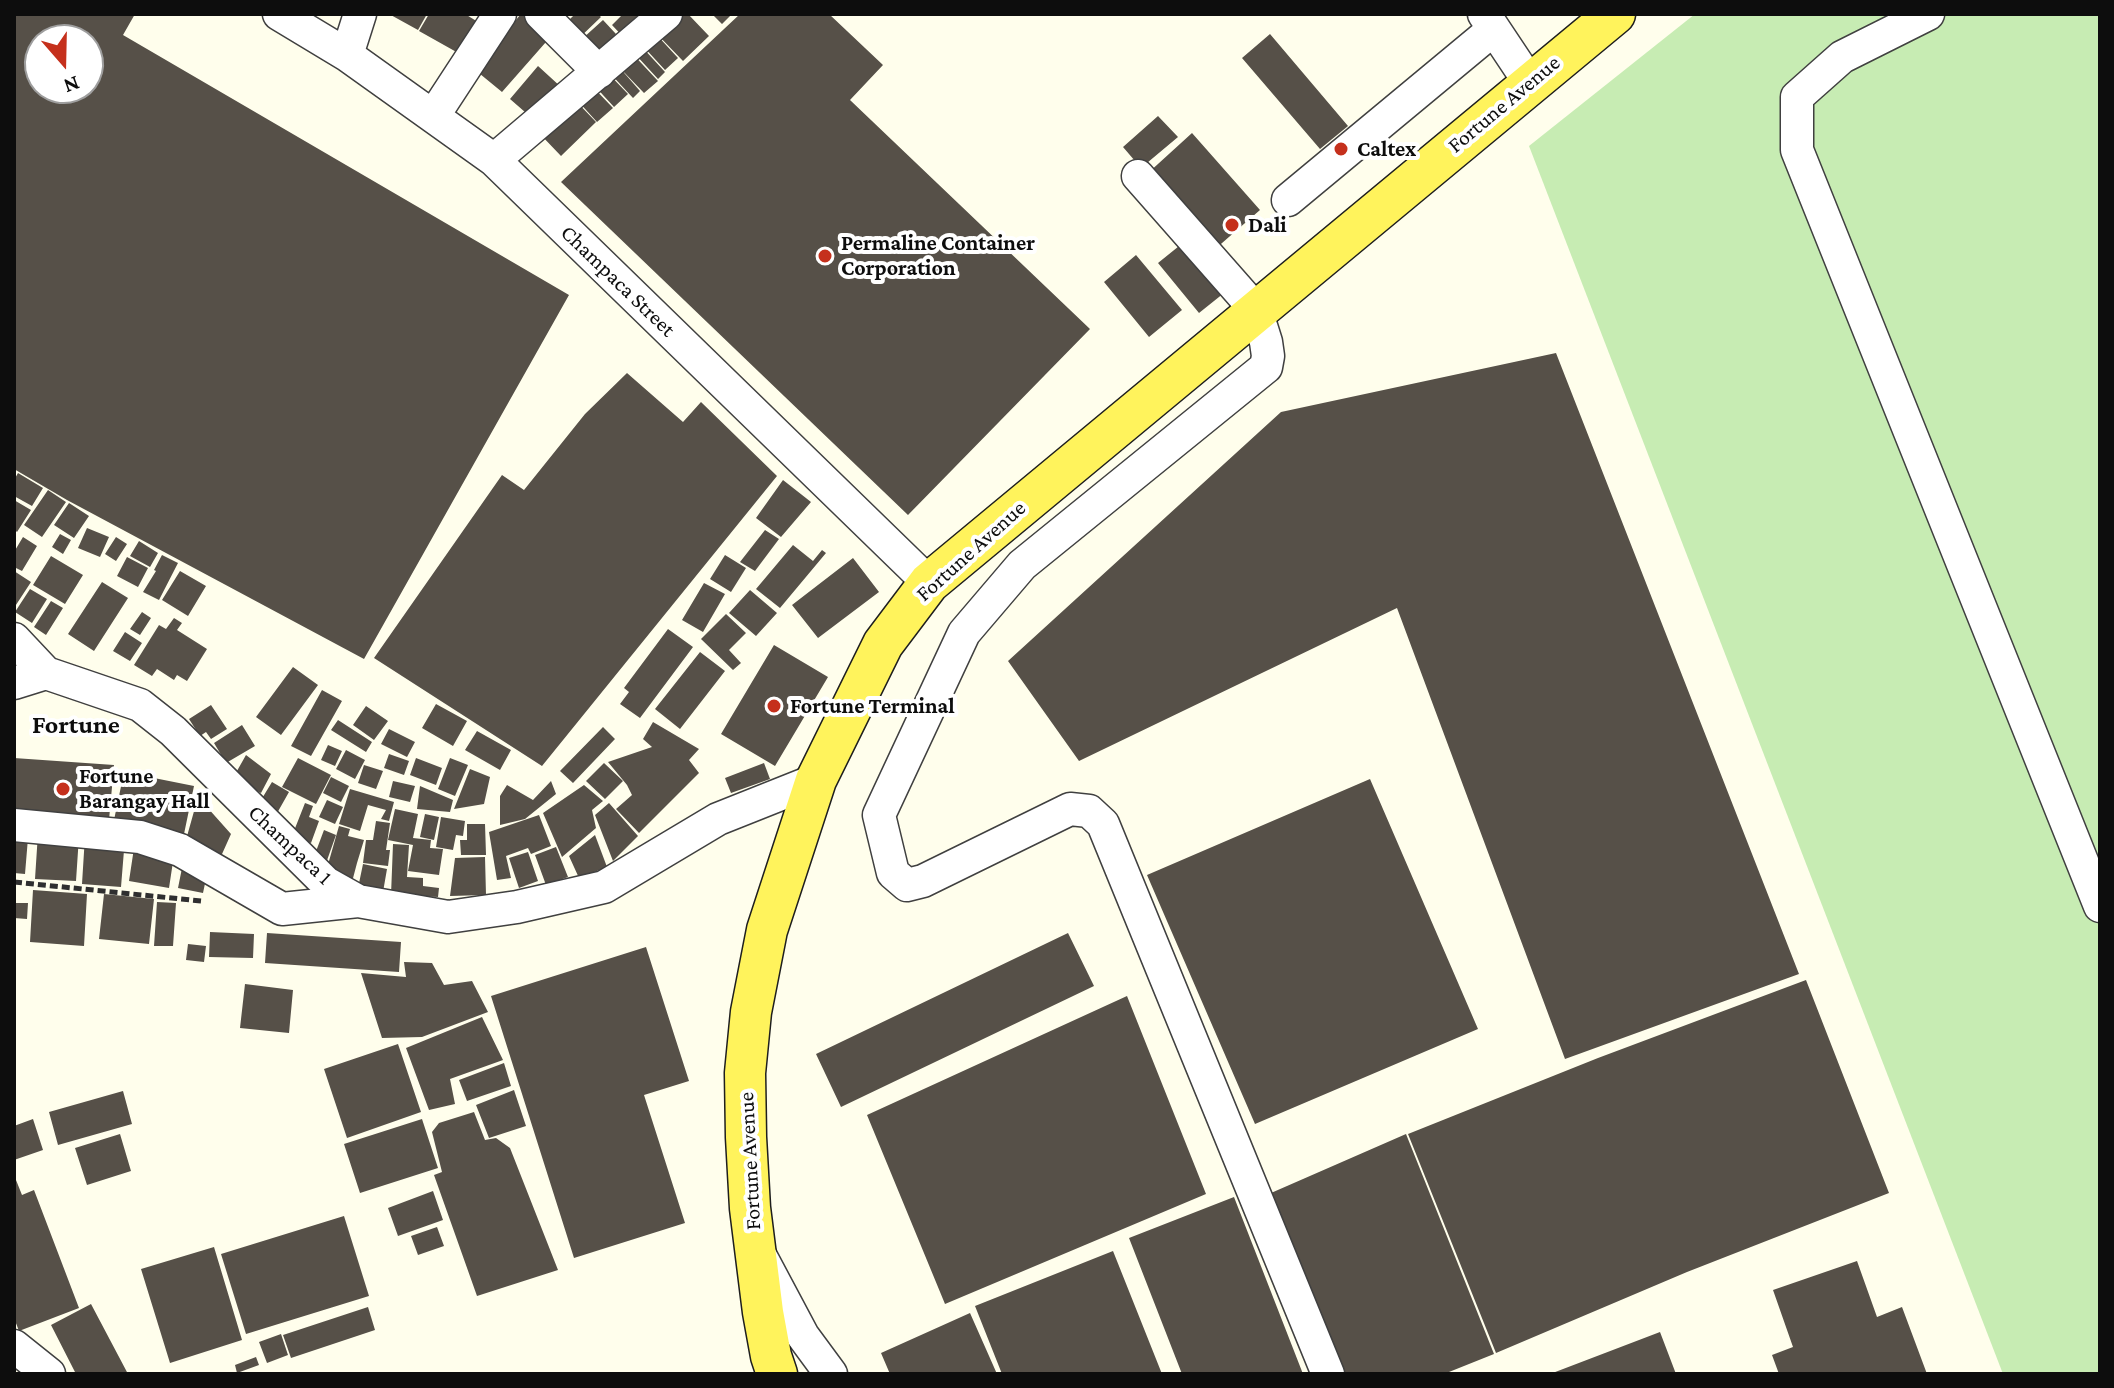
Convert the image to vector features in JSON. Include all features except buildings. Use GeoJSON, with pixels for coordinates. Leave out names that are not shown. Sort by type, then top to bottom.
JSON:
{"type":"FeatureCollection","features":[{"type":"Feature","properties":{"kind":"main road","name":"Fortune Avenue"},"geometry":{"type":"LineString","coordinates":[[777,1374],[763,1312],[746,1137],[745,1073],[751,1012],[767,930],[816,780],[883,644],[929,583],[1615,14]]}},
{"type":"Feature","properties":{"kind":"street","name":"Champaca Street"},"geometry":{"type":"LineString","coordinates":[[279,14],[347,55],[494,160],[929,583]]}},
{"type":"Feature","properties":{"kind":"street"},"geometry":{"type":"LineString","coordinates":[[347,55],[360,14]]}},
{"type":"Feature","properties":{"kind":"street"},"geometry":{"type":"LineString","coordinates":[[434,115],[500,14]]}},
{"type":"Feature","properties":{"kind":"street"},"geometry":{"type":"LineString","coordinates":[[541,14],[599,72]]}},
{"type":"Feature","properties":{"kind":"street"},"geometry":{"type":"LineString","coordinates":[[1928,14],[1842,57],[1797,97],[1797,150],[2100,906]]}},
{"type":"Feature","properties":{"kind":"street"},"geometry":{"type":"LineString","coordinates":[[494,160],[599,72],[659,16]]}},
{"type":"Feature","properties":{"kind":"street"},"geometry":{"type":"LineString","coordinates":[[1288,200],[1489,22],[1530,83]]}},
{"type":"Feature","properties":{"kind":"street"},"geometry":{"type":"LineString","coordinates":[[1138,176],[1256,310],[1266,342],[1266,367],[1022,565],[964,633],[879,815],[893,873],[907,885],[923,881],[1070,809],[1089,811],[1103,824],[1328,1374]]}},
{"type":"Feature","properties":{"kind":"street"},"geometry":{"type":"LineString","coordinates":[[14,639],[46,673],[14,683]]}},
{"type":"Feature","properties":{"kind":"street","name":"Champaca 1"},"geometry":{"type":"LineString","coordinates":[[46,673],[140,705],[173,731],[326,883],[358,901],[448,917],[517,907],[604,887],[718,819],[816,780]]}},
{"type":"Feature","properties":{"kind":"street"},"geometry":{"type":"LineString","coordinates":[[14,825],[140,837],[180,850],[282,909],[358,901]]}},
{"type":"Feature","properties":{"kind":"street"},"geometry":{"type":"LineString","coordinates":[[755,1246],[803,1336],[831,1374]]}},
{"type":"Feature","properties":{"kind":"street"},"geometry":{"type":"LineString","coordinates":[[14,1346],[49,1374]]}},
{"type":"Feature","properties":{"kind":"path"},"geometry":{"type":"LineString","coordinates":[[14,882],[205,901]]}},
{"type":"Feature","properties":{"kind":"green space"},"geometry":{"type":"Polygon","coordinates":[[[1695,14],[2100,14],[2100,1374],[2003,1374],[1529,146],[1695,14]]]}},
{"type":"Feature","properties":{"kind":"place","name":"Caltex"},"geometry":{"type":"Point","coordinates":[1341,149]}},
{"type":"Feature","properties":{"kind":"place","name":"Dali"},"geometry":{"type":"Point","coordinates":[1232,225]}},
{"type":"Feature","properties":{"kind":"place","name":"Permaline Container Corporation"},"geometry":{"type":"Point","coordinates":[825,256]}},
{"type":"Feature","properties":{"kind":"place","name":"Fortune Terminal"},"geometry":{"type":"Point","coordinates":[774,706]}},
{"type":"Feature","properties":{"kind":"place","name":"Fortune Barangay Hall"},"geometry":{"type":"Point","coordinates":[63,789]}},
{"type":"Feature","properties":{"kind":"district","name":"Fortune"},"geometry":{"type":"Point","coordinates":[76,725]}}]}
